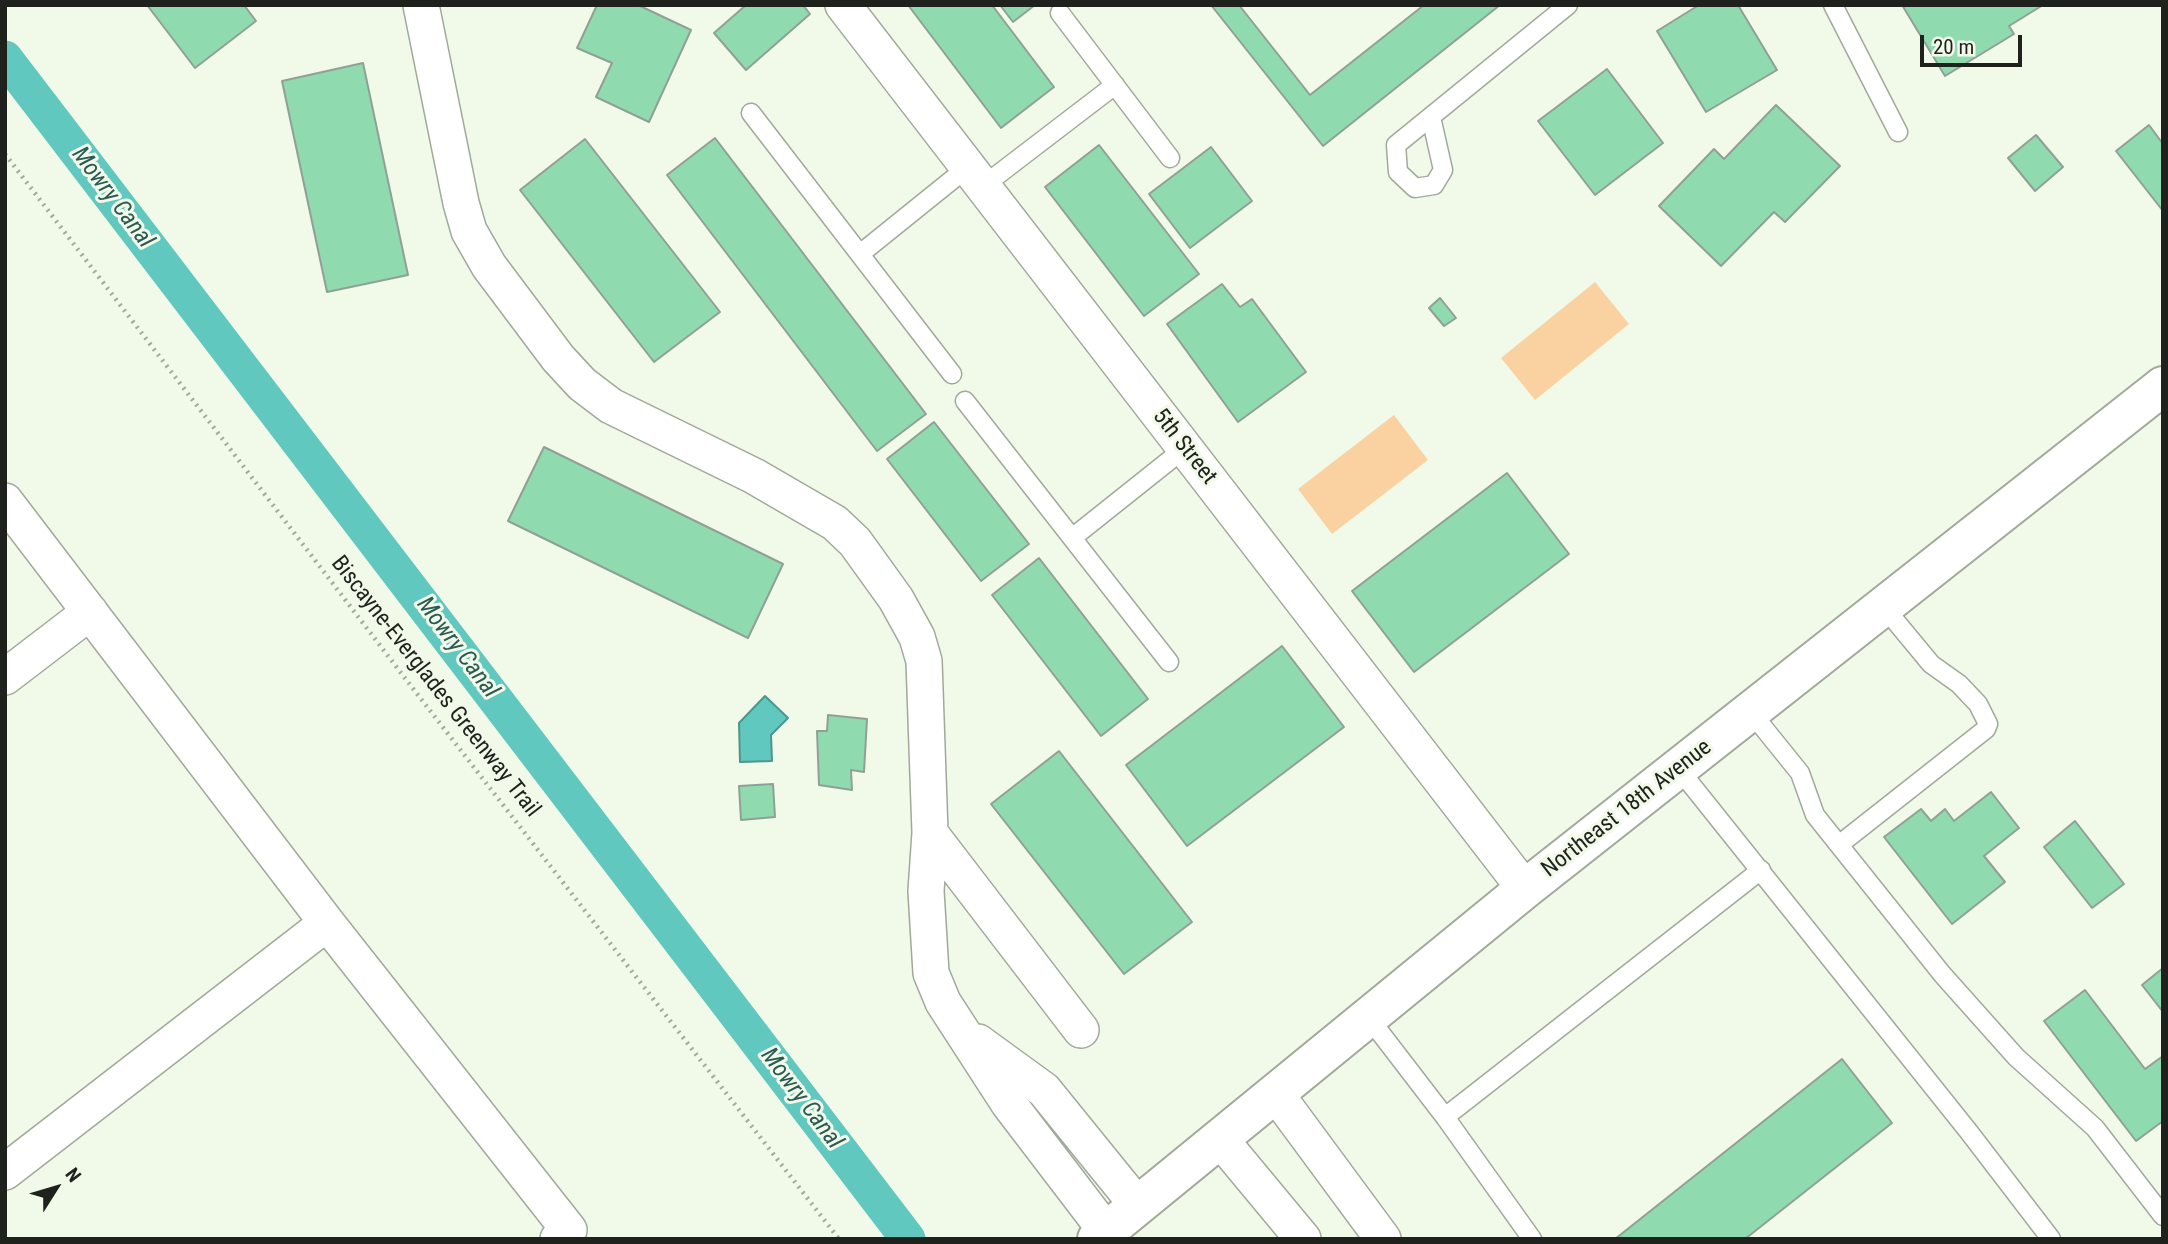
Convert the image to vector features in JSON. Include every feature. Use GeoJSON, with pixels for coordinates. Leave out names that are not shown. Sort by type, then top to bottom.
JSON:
{"type":"FeatureCollection","features":[{"type":"Feature","properties":{"kind":"street"},"geometry":{"type":"LineString","coordinates":[[421,5],[460,203],[469,231],[489,266],[558,358],[582,384],[611,406],[754,476],[835,523],[855,542],[896,598],[917,637],[924,661],[930,833],[926,891],[931,973],[943,1002],[1009,1104],[1101,1235]]}},
{"type":"Feature","properties":{"kind":"street","name":"5th Street"},"geometry":{"type":"LineString","coordinates":[[844,5],[1525,889]]}},
{"type":"Feature","properties":{"kind":"street","name":"Northeast 18th Avenue"},"geometry":{"type":"LineString","coordinates":[[1101,1235],[1525,889],[2163,386]]}},
{"type":"Feature","properties":{"kind":"street"},"geometry":{"type":"LineString","coordinates":[[5,501],[568,1236]]}},
{"type":"Feature","properties":{"kind":"street"},"geometry":{"type":"LineString","coordinates":[[5,677],[90,612]]}},
{"type":"Feature","properties":{"kind":"street"},"geometry":{"type":"LineString","coordinates":[[930,833],[1081,1030]]}},
{"type":"Feature","properties":{"kind":"street"},"geometry":{"type":"LineString","coordinates":[[5,1171],[327,923]]}},
{"type":"Feature","properties":{"kind":"street"},"geometry":{"type":"LineString","coordinates":[[964,1031],[1044,1090],[1138,1206]]}},
{"type":"Feature","properties":{"kind":"street"},"geometry":{"type":"LineString","coordinates":[[1276,1094],[1383,1239]]}},
{"type":"Feature","properties":{"kind":"street"},"geometry":{"type":"LineString","coordinates":[[1220,1139],[1303,1239]]}},
{"type":"Feature","properties":{"kind":"lane"},"geometry":{"type":"LineString","coordinates":[[1431,117],[1569,5]]}},
{"type":"Feature","properties":{"kind":"lane"},"geometry":{"type":"LineString","coordinates":[[1833,5],[1898,132]]}},
{"type":"Feature","properties":{"kind":"lane"},"geometry":{"type":"LineString","coordinates":[[1060,13],[1170,158]]}},
{"type":"Feature","properties":{"kind":"lane"},"geometry":{"type":"LineString","coordinates":[[860,254],[1115,85]]}},
{"type":"Feature","properties":{"kind":"lane"},"geometry":{"type":"LineString","coordinates":[[751,113],[951,374]]}},
{"type":"Feature","properties":{"kind":"lane"},"geometry":{"type":"LineString","coordinates":[[965,401],[1169,662]]}},
{"type":"Feature","properties":{"kind":"lane"},"geometry":{"type":"LineString","coordinates":[[1072,538],[1185,448]]}},
{"type":"Feature","properties":{"kind":"lane"},"geometry":{"type":"LineString","coordinates":[[1840,844],[1986,729],[1988,724],[1978,704],[1959,684],[1931,664],[1883,606]]}},
{"type":"Feature","properties":{"kind":"lane"},"geometry":{"type":"LineString","coordinates":[[1750,711],[1800,773],[1815,815],[1942,974],[2016,1057],[2095,1128],[2163,1216]]}},
{"type":"Feature","properties":{"kind":"lane"},"geometry":{"type":"LineString","coordinates":[[1678,768],[2051,1239]]}},
{"type":"Feature","properties":{"kind":"lane"},"geometry":{"type":"LineString","coordinates":[[1445,1117],[1761,870]]}},
{"type":"Feature","properties":{"kind":"lane"},"geometry":{"type":"LineString","coordinates":[[1369,1018],[1445,1117],[1532,1239]]}},
{"type":"Feature","properties":{"kind":"path","name":"Biscayne-Everglades Greenway Trail"},"geometry":{"type":"LineString","coordinates":[[5,154],[411,686],[839,1239]]}},
{"type":"Feature","properties":{"kind":"shaded area"},"geometry":{"type":"Polygon","coordinates":[[[1595,282],[1629,324],[1535,400],[1501,358],[1595,282]]]}},
{"type":"Feature","properties":{"kind":"shaded area"},"geometry":{"type":"Polygon","coordinates":[[[1394,415],[1428,460],[1332,534],[1298,489],[1394,415]]]}},
{"type":"Feature","properties":{"kind":"water"},"geometry":{"type":"Polygon","coordinates":[[[765,696],[788,718],[771,735],[772,761],[740,762],[739,723],[765,696]]]}},
{"type":"Feature","properties":{"kind":"building"},"geometry":{"type":"Polygon","coordinates":[[[147,5],[244,5],[256,21],[195,68],[147,5]]]}},
{"type":"Feature","properties":{"kind":"building"},"geometry":{"type":"Polygon","coordinates":[[[597,5],[638,5],[691,30],[649,122],[596,97],[612,63],[577,48],[597,5]]]}},
{"type":"Feature","properties":{"kind":"building"},"geometry":{"type":"Polygon","coordinates":[[[746,5],[803,5],[810,14],[746,70],[714,33],[746,5]]]}},
{"type":"Feature","properties":{"kind":"building"},"geometry":{"type":"Polygon","coordinates":[[[908,5],[992,5],[1054,87],[1001,128],[908,5]]]}},
{"type":"Feature","properties":{"kind":"building"},"geometry":{"type":"Polygon","coordinates":[[[1000,5],[1035,5],[1013,22],[1000,5]]]}},
{"type":"Feature","properties":{"kind":"building"},"geometry":{"type":"Polygon","coordinates":[[[1211,5],[1239,5],[1310,95],[1424,5],[1500,5],[1323,146],[1211,5]]]}},
{"type":"Feature","properties":{"kind":"building"},"geometry":{"type":"Polygon","coordinates":[[[1699,5],[1738,5],[1777,70],[1706,112],[1657,31],[1699,5]]]}},
{"type":"Feature","properties":{"kind":"building"},"geometry":{"type":"Polygon","coordinates":[[[1902,5],[2043,5],[2009,26],[2014,34],[1945,76],[1902,5]]]}},
{"type":"Feature","properties":{"kind":"building"},"geometry":{"type":"Polygon","coordinates":[[[363,63],[408,275],[327,292],[282,81],[363,63]]]}},
{"type":"Feature","properties":{"kind":"building"},"geometry":{"type":"Polygon","coordinates":[[[1607,69],[1663,143],[1595,195],[1538,121],[1607,69]]]}},
{"type":"Feature","properties":{"kind":"building"},"geometry":{"type":"Polygon","coordinates":[[[1776,105],[1840,166],[1785,222],[1774,212],[1721,266],[1659,206],[1714,149],[1724,159],[1776,105]]]}},
{"type":"Feature","properties":{"kind":"building"},"geometry":{"type":"Polygon","coordinates":[[[2149,125],[2163,144],[2163,211],[2116,151],[2149,125]]]}},
{"type":"Feature","properties":{"kind":"building"},"geometry":{"type":"Polygon","coordinates":[[[2036,135],[2063,167],[2035,191],[2008,158],[2036,135]]]}},
{"type":"Feature","properties":{"kind":"building"},"geometry":{"type":"Polygon","coordinates":[[[715,138],[926,414],[877,451],[667,175],[715,138]]]}},
{"type":"Feature","properties":{"kind":"building"},"geometry":{"type":"Polygon","coordinates":[[[585,139],[720,312],[654,362],[520,190],[585,139]]]}},
{"type":"Feature","properties":{"kind":"building"},"geometry":{"type":"Polygon","coordinates":[[[1099,145],[1199,274],[1144,316],[1045,187],[1099,145]]]}},
{"type":"Feature","properties":{"kind":"building"},"geometry":{"type":"Polygon","coordinates":[[[1211,147],[1252,201],[1190,248],[1149,194],[1211,147]]]}},
{"type":"Feature","properties":{"kind":"building"},"geometry":{"type":"Polygon","coordinates":[[[1222,284],[1240,307],[1252,299],[1306,372],[1238,422],[1167,324],[1222,284]]]}},
{"type":"Feature","properties":{"kind":"building"},"geometry":{"type":"Polygon","coordinates":[[[1440,298],[1456,318],[1444,326],[1429,308],[1440,298]]]}},
{"type":"Feature","properties":{"kind":"building"},"geometry":{"type":"Polygon","coordinates":[[[934,422],[1029,544],[981,581],[887,459],[934,422]]]}},
{"type":"Feature","properties":{"kind":"building"},"geometry":{"type":"Polygon","coordinates":[[[544,447],[783,564],[748,638],[508,521],[544,447]]]}},
{"type":"Feature","properties":{"kind":"building"},"geometry":{"type":"Polygon","coordinates":[[[1507,473],[1569,554],[1414,672],[1352,591],[1507,473]]]}},
{"type":"Feature","properties":{"kind":"building"},"geometry":{"type":"Polygon","coordinates":[[[1039,558],[1148,699],[1101,736],[992,595],[1039,558]]]}},
{"type":"Feature","properties":{"kind":"building"},"geometry":{"type":"Polygon","coordinates":[[[1282,646],[1344,727],[1187,846],[1126,765],[1282,646]]]}},
{"type":"Feature","properties":{"kind":"building"},"geometry":{"type":"Polygon","coordinates":[[[828,715],[867,719],[864,772],[851,770],[852,790],[819,785],[817,731],[827,731],[828,715]]]}},
{"type":"Feature","properties":{"kind":"building"},"geometry":{"type":"Polygon","coordinates":[[[1059,751],[1192,922],[1124,974],[991,804],[1059,751]]]}},
{"type":"Feature","properties":{"kind":"building"},"geometry":{"type":"Polygon","coordinates":[[[773,784],[775,817],[741,820],[739,786],[773,784]]]}},
{"type":"Feature","properties":{"kind":"building"},"geometry":{"type":"Polygon","coordinates":[[[1991,792],[2019,828],[1984,856],[2005,882],[1952,924],[1884,837],[1921,809],[1931,821],[1945,809],[1954,821],[1991,792]]]}},
{"type":"Feature","properties":{"kind":"building"},"geometry":{"type":"Polygon","coordinates":[[[2075,821],[2124,884],[2092,908],[2044,847],[2075,821]]]}},
{"type":"Feature","properties":{"kind":"building"},"geometry":{"type":"Polygon","coordinates":[[[2163,968],[2163,1012],[2142,985],[2163,968]]]}},
{"type":"Feature","properties":{"kind":"building"},"geometry":{"type":"Polygon","coordinates":[[[2085,990],[2145,1069],[2163,1056],[2163,1121],[2136,1141],[2044,1021],[2085,990]]]}},
{"type":"Feature","properties":{"kind":"building"},"geometry":{"type":"Polygon","coordinates":[[[1842,1059],[1892,1123],[1745,1239],[1615,1239],[1842,1059]]]}},
{"type":"Feature","properties":{"kind":"waterway","name":"Mowry Canal"},"geometry":{"type":"LineString","coordinates":[[5,58],[908,1239]]}}]}
